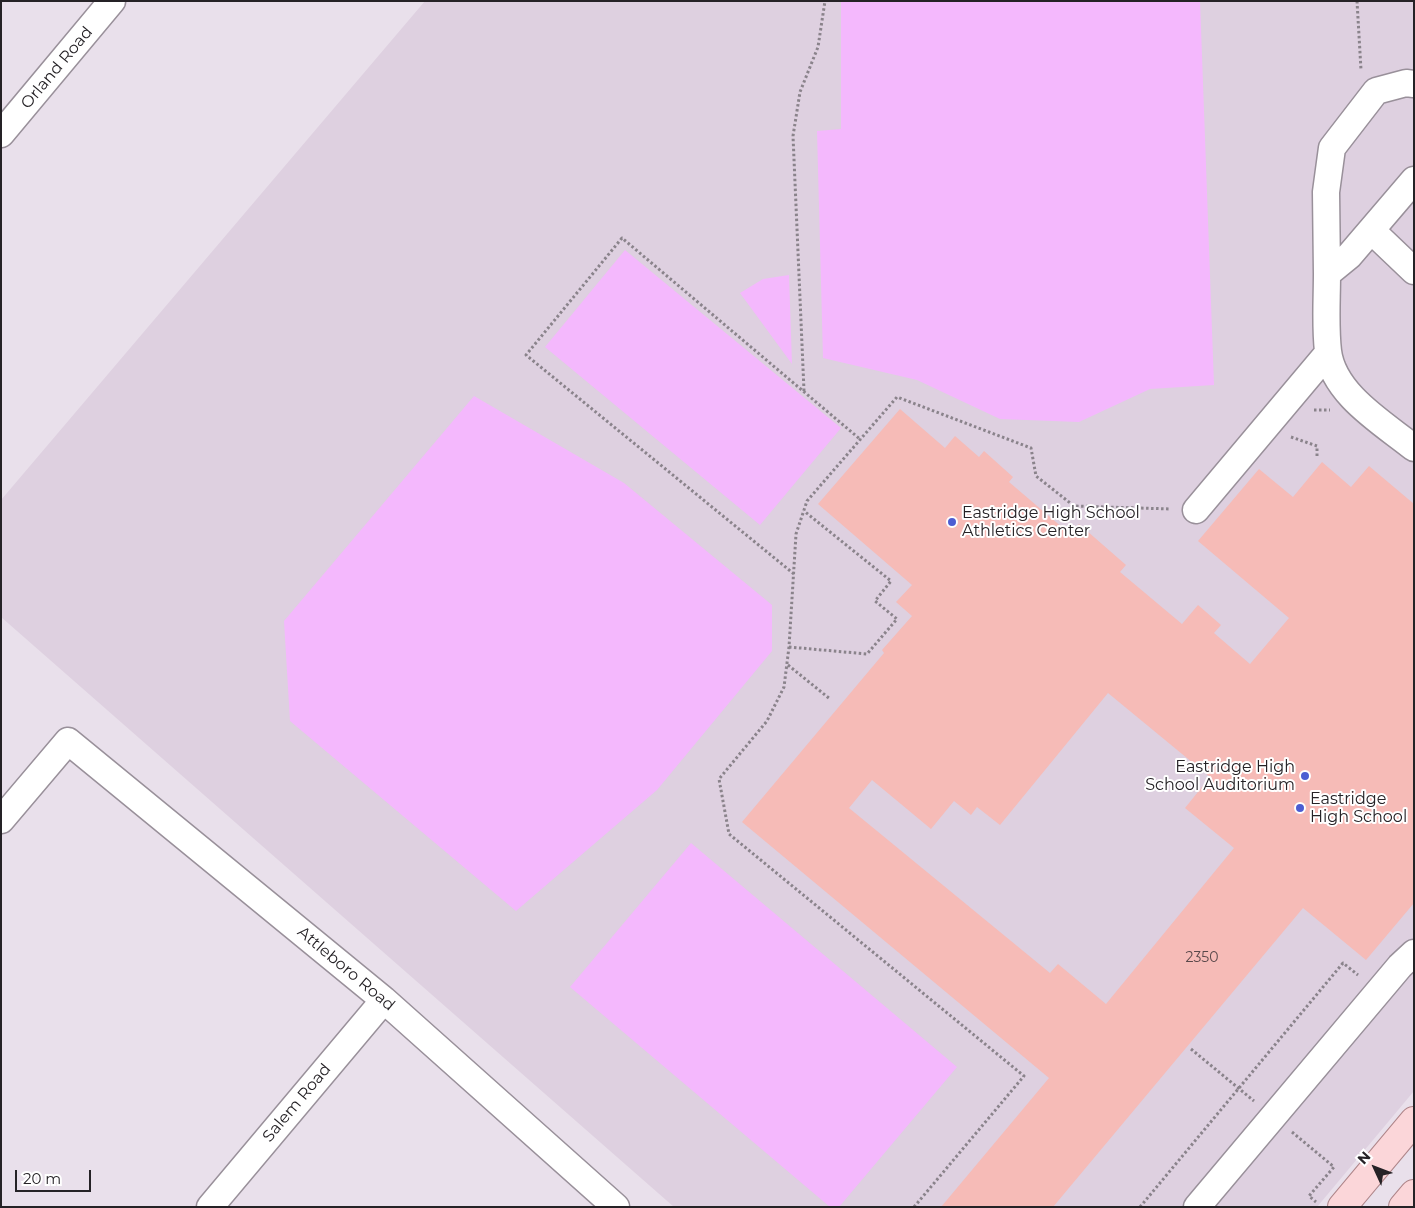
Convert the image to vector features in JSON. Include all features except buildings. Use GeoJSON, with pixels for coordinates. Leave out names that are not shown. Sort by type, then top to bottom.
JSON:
{"type":"FeatureCollection","features":[{"type":"Feature","properties":{"kind":"main road"},"geometry":{"type":"LineString","coordinates":[[1342,1207],[1414,1121]]}},
{"type":"Feature","properties":{"kind":"main road"},"geometry":{"type":"LineString","coordinates":[[1403,1207],[1414,1194]]}},
{"type":"Feature","properties":{"kind":"street","name":"Orland Road"},"geometry":{"type":"LineString","coordinates":[[1,134],[112,1]]}},
{"type":"Feature","properties":{"kind":"street"},"geometry":{"type":"LineString","coordinates":[[1414,84],[1406,83],[1376,91],[1332,148],[1326,192],[1328,353],[1339,380],[1359,404],[1414,448]]}},
{"type":"Feature","properties":{"kind":"street"},"geometry":{"type":"LineString","coordinates":[[1327,274],[1349,256],[1414,180]]}},
{"type":"Feature","properties":{"kind":"street"},"geometry":{"type":"LineString","coordinates":[[1372,231],[1414,271]]}},
{"type":"Feature","properties":{"kind":"street"},"geometry":{"type":"LineString","coordinates":[[1196,510],[1328,353]]}},
{"type":"Feature","properties":{"kind":"street","name":"Attleboro Road"},"geometry":{"type":"LineString","coordinates":[[1,820],[68,742],[384,1000],[616,1207]]}},
{"type":"Feature","properties":{"kind":"street"},"geometry":{"type":"LineString","coordinates":[[1197,1207],[1400,966],[1414,954]]}},
{"type":"Feature","properties":{"kind":"street","name":"Salem Road"},"geometry":{"type":"LineString","coordinates":[[210,1207],[384,1000]]}},
{"type":"Feature","properties":{"kind":"path"},"geometry":{"type":"LineString","coordinates":[[804,392],[793,136],[800,92],[818,47],[825,1]]}},
{"type":"Feature","properties":{"kind":"path"},"geometry":{"type":"LineString","coordinates":[[1357,1],[1362,82],[1376,91]]}},
{"type":"Feature","properties":{"kind":"path"},"geometry":{"type":"LineString","coordinates":[[794,574],[526,355],[622,238],[861,440]]}},
{"type":"Feature","properties":{"kind":"path"},"geometry":{"type":"LineString","coordinates":[[914,1207],[1024,1076],[729,834],[719,779],[767,721],[784,687],[789,647],[796,534],[807,501],[897,397],[1031,448],[1036,476],[1074,506],[1196,510]]}},
{"type":"Feature","properties":{"kind":"path"},"geometry":{"type":"LineString","coordinates":[[1270,422],[1286,435],[1317,446],[1318,458]]}},
{"type":"Feature","properties":{"kind":"path"},"geometry":{"type":"LineString","coordinates":[[789,647],[867,654],[896,619],[875,601],[891,581],[804,511]]}},
{"type":"Feature","properties":{"kind":"path"},"geometry":{"type":"LineString","coordinates":[[787,665],[830,699]]}},
{"type":"Feature","properties":{"kind":"path"},"geometry":{"type":"LineString","coordinates":[[1140,1207],[1343,963],[1363,979]]}},
{"type":"Feature","properties":{"kind":"shaded area"},"geometry":{"type":"Polygon","coordinates":[[[425,1],[1414,1],[1414,1091],[1317,1207],[674,1207],[1,617],[1,500],[425,1]]]}},
{"type":"Feature","properties":{"kind":"shaded area"},"geometry":{"type":"Polygon","coordinates":[[[841,1],[1200,1],[1214,385],[1150,389],[1079,422],[1000,419],[917,380],[823,358],[817,131],[841,129],[841,1]]]}},
{"type":"Feature","properties":{"kind":"shaded area"},"geometry":{"type":"Polygon","coordinates":[[[625,250],[841,428],[760,525],[545,347],[625,250]]]}},
{"type":"Feature","properties":{"kind":"shaded area"},"geometry":{"type":"Polygon","coordinates":[[[789,275],[792,364],[740,293],[763,279],[789,275]]]}},
{"type":"Feature","properties":{"kind":"shaded area"},"geometry":{"type":"Polygon","coordinates":[[[474,396],[624,483],[772,605],[772,651],[657,790],[516,911],[290,721],[284,621],[474,396]]]}},
{"type":"Feature","properties":{"kind":"shaded area"},"geometry":{"type":"Polygon","coordinates":[[[691,843],[957,1067],[839,1207],[830,1207],[570,987],[691,843]]]}},
{"type":"Feature","properties":{"kind":"place","name":"Eastridge High School Athletics Center"},"geometry":{"type":"Point","coordinates":[952,522]}},
{"type":"Feature","properties":{"kind":"place","name":"Eastridge High School Auditorium"},"geometry":{"type":"Point","coordinates":[1305,776]}},
{"type":"Feature","properties":{"kind":"place","name":"Eastridge High School"},"geometry":{"type":"Point","coordinates":[1300,808]}}]}
